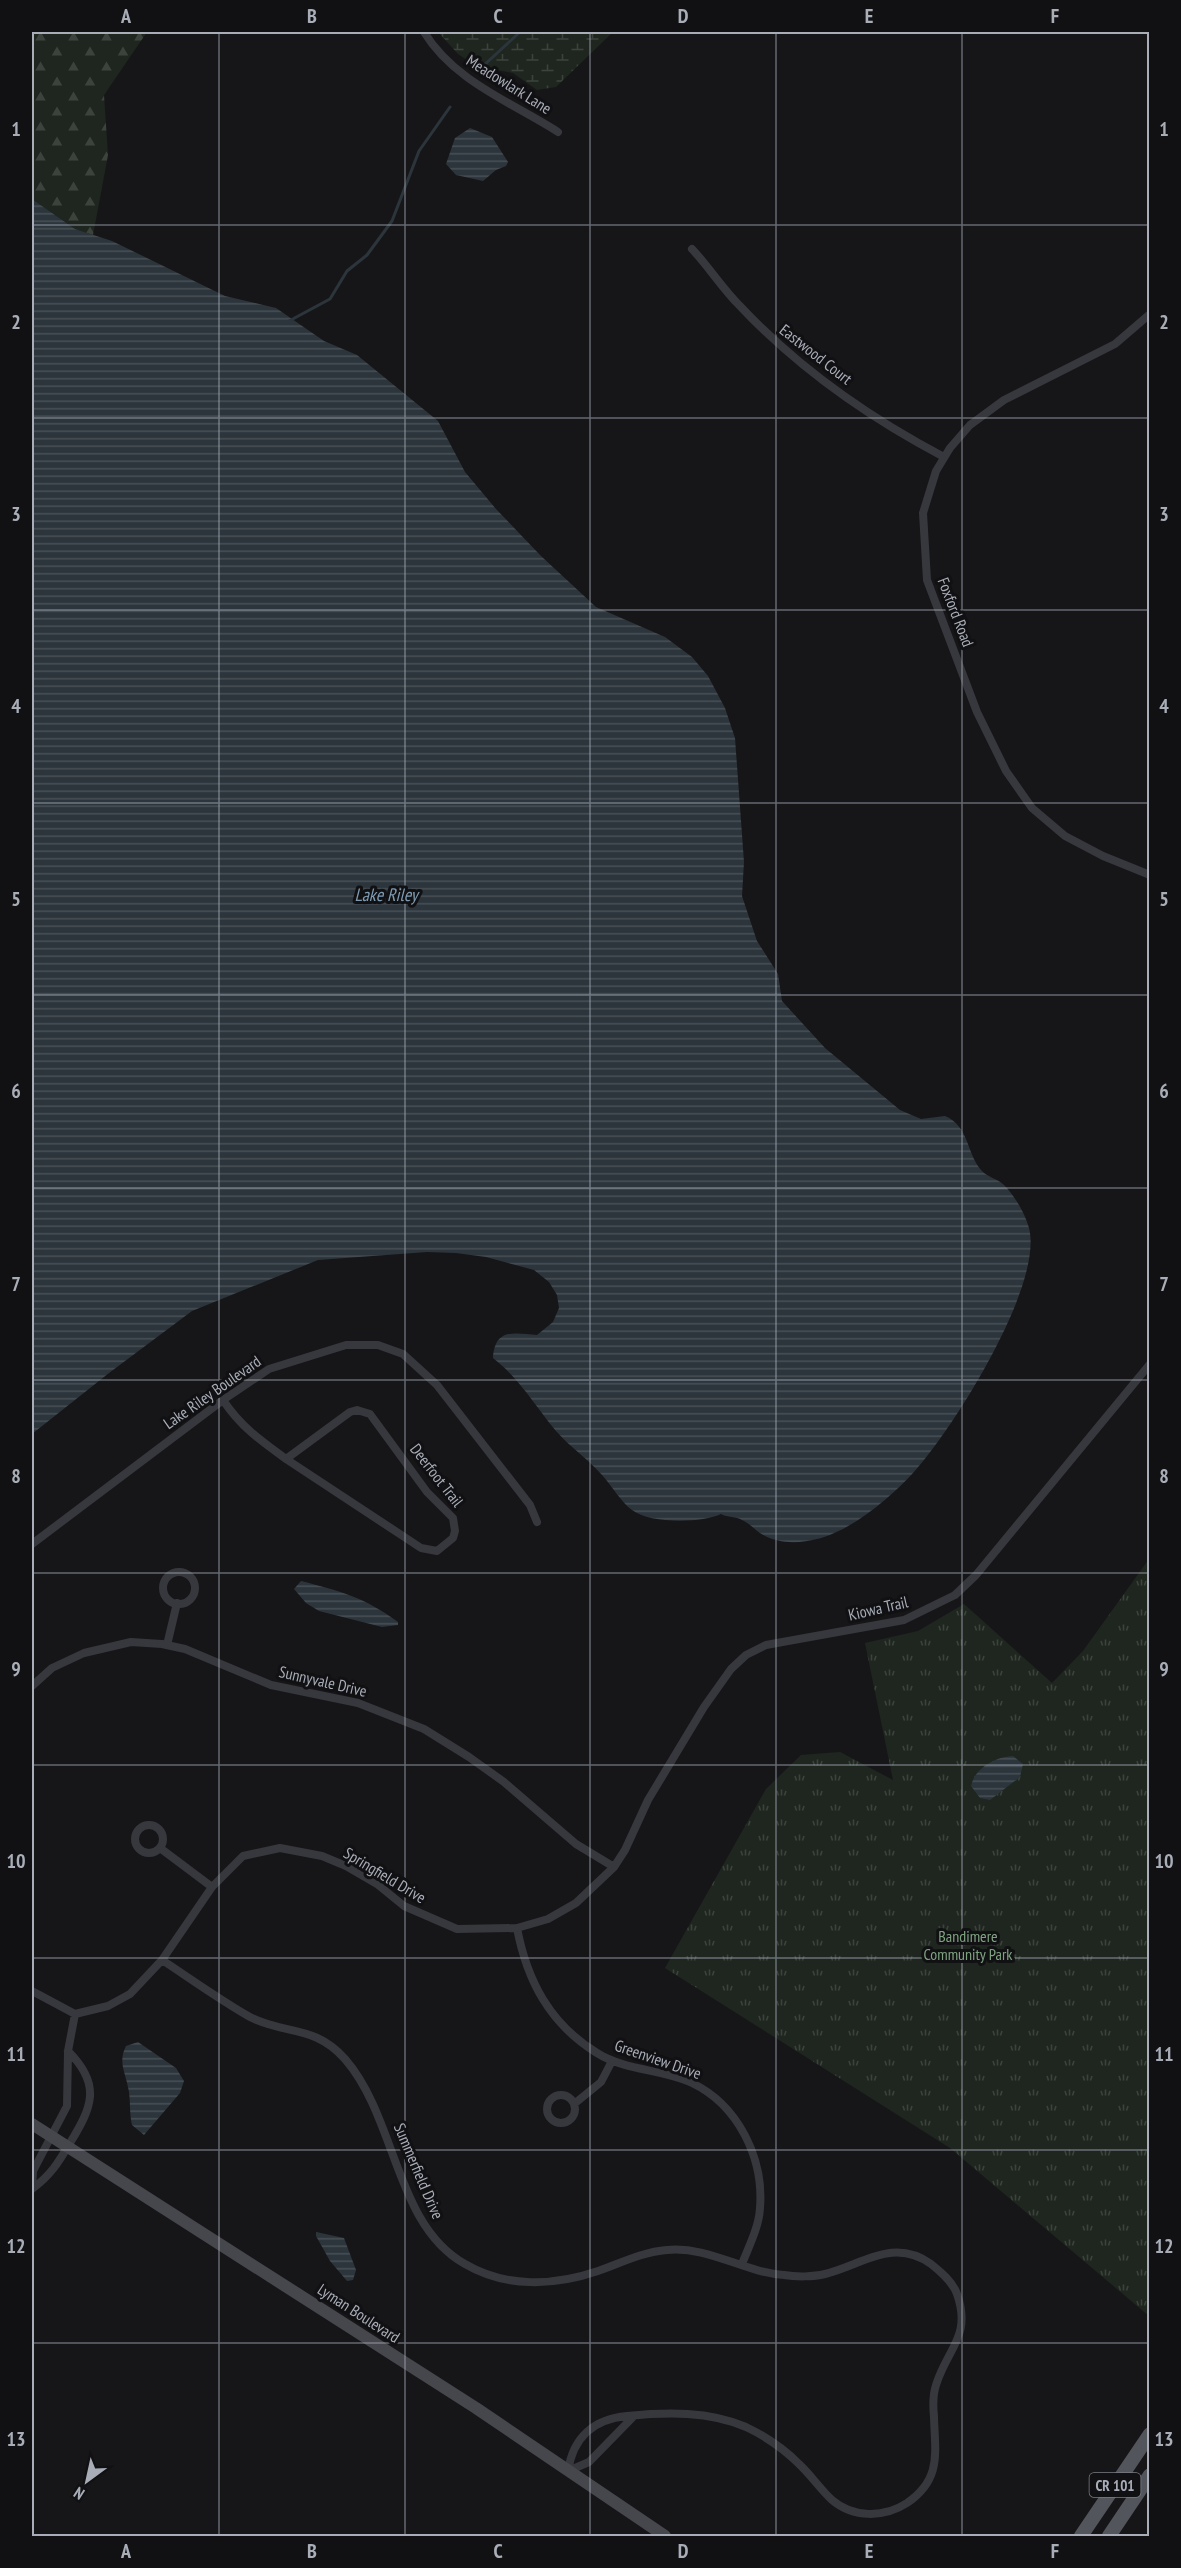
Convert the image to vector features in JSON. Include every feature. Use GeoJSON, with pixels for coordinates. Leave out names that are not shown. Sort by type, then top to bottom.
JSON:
{"type":"FeatureCollection","features":[{"type":"Feature","properties":{"kind":"main road","name":"CR 101"},"geometry":{"type":"LineString","coordinates":[[1081,2536],[1149,2434]]}},
{"type":"Feature","properties":{"kind":"main road","name":"CR 101"},"geometry":{"type":"LineString","coordinates":[[1109,2536],[1149,2475]]}},
{"type":"Feature","properties":{"kind":"street","name":"Meadowlark Lane"},"geometry":{"type":"LineString","coordinates":[[424,32],[436,51],[458,72],[558,132]]}},
{"type":"Feature","properties":{"kind":"street","name":"Eastwood Court"},"geometry":{"type":"LineString","coordinates":[[692,249],[715,273],[736,303],[806,368],[902,434],[944,457]]}},
{"type":"Feature","properties":{"kind":"street","name":"Foxford Road"},"geometry":{"type":"LineString","coordinates":[[1149,314],[1115,344],[1004,400],[970,424],[936,471],[923,513],[927,580],[977,712],[1006,771],[1032,808],[1065,837],[1149,875]]}},
{"type":"Feature","properties":{"kind":"street","name":"Lake Riley Boulevard"},"geometry":{"type":"LineString","coordinates":[[32,1544],[55,1524],[223,1400],[269,1369],[346,1345],[378,1345],[403,1354],[437,1385],[530,1505],[537,1522]]}},
{"type":"Feature","properties":{"kind":"street","name":"Kiowa Trail"},"geometry":{"type":"LineString","coordinates":[[670,1765],[704,1707],[731,1669],[746,1655],[766,1645],[904,1620],[954,1595],[976,1575],[1149,1364]]}},
{"type":"Feature","properties":{"kind":"street","name":"Deerfoot Trail"},"geometry":{"type":"LineString","coordinates":[[223,1400],[247,1430],[286,1459],[421,1548],[437,1551],[453,1538],[455,1531],[453,1518],[427,1492],[370,1414],[357,1410],[350,1412],[286,1459]]}},
{"type":"Feature","properties":{"kind":"street"},"geometry":{"type":"LineString","coordinates":[[167,1645],[177,1603]]}},
{"type":"Feature","properties":{"kind":"street","name":"Sunnyvale Drive"},"geometry":{"type":"LineString","coordinates":[[32,1686],[52,1668],[84,1653],[131,1642],[185,1649],[271,1685],[358,1703],[424,1729],[504,1782],[576,1844],[614,1867]]}},
{"type":"Feature","properties":{"kind":"street","name":"Springfield Drive"},"geometry":{"type":"LineString","coordinates":[[75,2014],[108,2006],[130,1994],[162,1960],[212,1887],[243,1856],[280,1848],[322,1856],[346,1866],[378,1884],[404,1906],[457,1929],[517,1928],[548,1919],[576,1903],[614,1867],[625,1850],[648,1800],[670,1765]]}},
{"type":"Feature","properties":{"kind":"street"},"geometry":{"type":"LineString","coordinates":[[160,1848],[212,1887]]}},
{"type":"Feature","properties":{"kind":"street","name":"Greenview Drive"},"geometry":{"type":"LineString","coordinates":[[517,1928],[530,1977],[542,2002],[559,2023],[577,2039],[612,2061],[693,2083],[716,2098],[734,2117],[751,2147],[759,2171],[760,2208],[754,2234],[742,2264]]}},
{"type":"Feature","properties":{"kind":"street","name":"Summerfield Drive"},"geometry":{"type":"LineString","coordinates":[[162,1960],[255,2020],[315,2036],[332,2046],[348,2062],[382,2123],[422,2224],[443,2251],[468,2266],[494,2277],[524,2283],[561,2282],[598,2271],[640,2254],[669,2249],[698,2250],[778,2275],[824,2274],[882,2252],[891,2252],[922,2258],[939,2270],[956,2289],[963,2316],[959,2340],[936,2385],[933,2414],[937,2452],[934,2472],[912,2500],[894,2511],[870,2514],[844,2509],[830,2498],[803,2466],[774,2442],[722,2417],[680,2414],[606,2418],[596,2424],[571,2451],[568,2471]]}},
{"type":"Feature","properties":{"kind":"street"},"geometry":{"type":"LineString","coordinates":[[32,1991],[75,2014],[69,2051],[68,2106],[33,2171],[32,2189]]}},
{"type":"Feature","properties":{"kind":"street"},"geometry":{"type":"LineString","coordinates":[[32,2189],[47,2179],[89,2113],[90,2091],[84,2067],[69,2051]]}},
{"type":"Feature","properties":{"kind":"street"},"geometry":{"type":"LineString","coordinates":[[574,2104],[601,2082],[612,2061]]}},
{"type":"Feature","properties":{"kind":"street","name":"Lyman Boulevard"},"geometry":{"type":"LineString","coordinates":[[32,2124],[476,2408],[665,2536]]}},
{"type":"Feature","properties":{"kind":"street"},"geometry":{"type":"LineString","coordinates":[[568,2471],[589,2462],[634,2415]]}},
{"type":"Feature","properties":{"kind":"green space"},"geometry":{"type":"Polygon","coordinates":[[[32,32],[147,32],[104,95],[108,155],[93,235],[75,229],[32,199],[32,32]]]}},
{"type":"Feature","properties":{"kind":"green space"},"geometry":{"type":"Polygon","coordinates":[[[438,32],[613,32],[556,87],[537,90],[513,73],[476,66],[458,54],[438,32]]]}},
{"type":"Feature","properties":{"kind":"green space","name":"Bandimere Community Park"},"geometry":{"type":"Polygon","coordinates":[[[1149,1559],[1149,2316],[950,2148],[665,1968],[766,1789],[801,1755],[840,1752],[893,1780],[865,1643],[918,1631],[964,1604],[1052,1683],[1083,1651],[1149,1559]]]}},
{"type":"Feature","properties":{"kind":"water"},"geometry":{"type":"Polygon","coordinates":[[[470,128],[492,137],[508,162],[506,166],[496,170],[483,181],[456,175],[446,164],[455,138],[470,128]]]}},
{"type":"Feature","properties":{"kind":"water","name":"Lake Riley"},"geometry":{"type":"Polygon","coordinates":[[[32,199],[75,229],[112,241],[225,296],[276,308],[324,341],[357,355],[438,421],[465,472],[496,509],[541,556],[596,607],[665,637],[692,657],[708,676],[725,708],[735,738],[744,862],[742,896],[757,941],[778,974],[782,1001],[825,1048],[900,1110],[921,1119],[945,1116],[953,1120],[963,1133],[976,1163],[981,1170],[1008,1189],[1022,1210],[1029,1228],[1030,1253],[1023,1284],[1009,1319],[971,1392],[930,1453],[913,1473],[893,1493],[856,1521],[830,1535],[802,1542],[788,1542],[767,1537],[740,1519],[721,1514],[702,1519],[676,1521],[651,1518],[632,1510],[597,1469],[556,1431],[519,1383],[493,1358],[497,1341],[507,1334],[537,1335],[553,1322],[559,1308],[557,1295],[549,1282],[534,1270],[486,1257],[456,1253],[427,1252],[318,1260],[192,1311],[32,1434],[32,199]]]}},
{"type":"Feature","properties":{"kind":"water"},"geometry":{"type":"Polygon","coordinates":[[[301,1581],[364,1601],[398,1622],[398,1625],[382,1627],[319,1611],[306,1603],[294,1589],[301,1581]]]}},
{"type":"Feature","properties":{"kind":"water"},"geometry":{"type":"Polygon","coordinates":[[[1013,1756],[1023,1764],[1020,1777],[990,1800],[980,1798],[971,1786],[977,1774],[993,1761],[1013,1756]]]}},
{"type":"Feature","properties":{"kind":"water"},"geometry":{"type":"Polygon","coordinates":[[[138,2042],[176,2068],[184,2081],[180,2093],[144,2135],[132,2125],[129,2092],[122,2062],[126,2046],[138,2042]]]}},
{"type":"Feature","properties":{"kind":"water"},"geometry":{"type":"Polygon","coordinates":[[[316,2232],[344,2238],[356,2270],[353,2280],[347,2281],[330,2261],[316,2232]]]}},
{"type":"Feature","properties":{"kind":"waterway"},"geometry":{"type":"LineString","coordinates":[[482,67],[520,32]]}},
{"type":"Feature","properties":{"kind":"waterway"},"geometry":{"type":"LineString","coordinates":[[289,321],[330,299],[347,271],[367,255],[392,221],[419,151],[450,107]]}}]}
